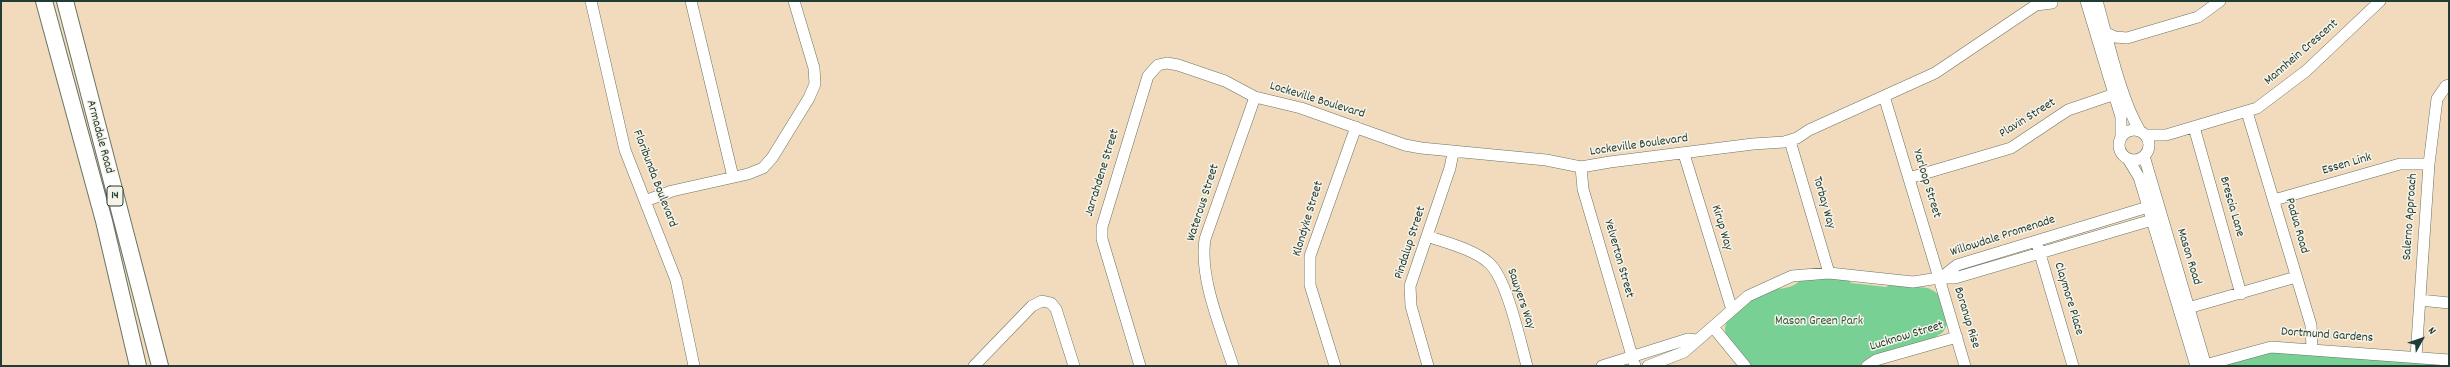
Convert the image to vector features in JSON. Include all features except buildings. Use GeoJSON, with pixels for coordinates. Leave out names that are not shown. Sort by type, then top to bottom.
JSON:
{"type":"FeatureCollection","features":[{"type":"Feature","properties":{"kind":"highway","name":"Armadale Road"},"geometry":{"type":"LineString","coordinates":[[44,1],[104,221],[138,366]]}},
{"type":"Feature","properties":{"kind":"highway","name":"Armadale Road"},"geometry":{"type":"LineString","coordinates":[[65,1],[160,366]]}},
{"type":"Feature","properties":{"kind":"street","name":"Floribunda Boulevard"},"geometry":{"type":"LineString","coordinates":[[591,1],[624,144],[676,280],[694,366]]}},
{"type":"Feature","properties":{"kind":"street"},"geometry":{"type":"LineString","coordinates":[[691,1],[733,177]]}},
{"type":"Feature","properties":{"kind":"street"},"geometry":{"type":"LineString","coordinates":[[645,201],[672,191],[733,177],[763,168],[772,158],[810,98],[815,84],[814,68],[794,1]]}},
{"type":"Feature","properties":{"kind":"street"},"geometry":{"type":"LineString","coordinates":[[2086,1],[2121,117],[2120,150],[2128,159],[2137,160],[2147,152],[2143,133],[2133,118],[2097,1]]}},
{"type":"Feature","properties":{"kind":"street"},"geometry":{"type":"LineString","coordinates":[[2106,33],[2125,39],[2198,17],[2220,1]]}},
{"type":"Feature","properties":{"kind":"street","name":"Mannhein Crescent"},"geometry":{"type":"LineString","coordinates":[[2143,133],[2166,135],[2247,112],[2271,98],[2297,79],[2380,1]]}},
{"type":"Feature","properties":{"kind":"street","name":"Lockeville Boulevard"},"geometry":{"type":"LineString","coordinates":[[1161,64],[1178,65],[1218,79],[1255,97],[1301,108],[1405,145],[1452,153],[1546,160],[1581,167],[1753,144],[1790,141],[1809,130],[1948,66],[2036,5],[2052,3]]}},
{"type":"Feature","properties":{"kind":"street"},"geometry":{"type":"LineString","coordinates":[[2113,55],[2125,39]]}},
{"type":"Feature","properties":{"kind":"street","name":"Jarrahdene Street"},"geometry":{"type":"LineString","coordinates":[[1140,366],[1102,239],[1102,227],[1148,76],[1155,67],[1161,64]]}},
{"type":"Feature","properties":{"kind":"street","name":"Salerno Approach"},"geometry":{"type":"LineString","coordinates":[[2416,357],[2429,164],[2437,99],[2446,86],[2449,85]]}},
{"type":"Feature","properties":{"kind":"street","name":"Plavin Street"},"geometry":{"type":"LineString","coordinates":[[1909,178],[2011,148],[2068,110],[2115,94]]}},
{"type":"Feature","properties":{"kind":"street","name":"Yarloop Street"},"geometry":{"type":"LineString","coordinates":[[1884,96],[1940,277]]}},
{"type":"Feature","properties":{"kind":"street","name":"Waterous Street"},"geometry":{"type":"LineString","coordinates":[[1233,366],[1205,273],[1203,248],[1255,97]]}},
{"type":"Feature","properties":{"kind":"street","name":"Padua Road"},"geometry":{"type":"LineString","coordinates":[[2247,112],[2311,325],[2312,349]]}},
{"type":"Feature","properties":{"kind":"street","name":"Klondyke Street"},"geometry":{"type":"LineString","coordinates":[[1335,366],[1310,285],[1310,256],[1356,127]]}},
{"type":"Feature","properties":{"kind":"street","name":"Brescia Lane"},"geometry":{"type":"LineString","coordinates":[[2194,127],[2241,294]]}},
{"type":"Feature","properties":{"kind":"street"},"geometry":{"type":"LineString","coordinates":[[2121,137],[2127,131],[2143,133]]}},
{"type":"Feature","properties":{"kind":"street","name":"Mannhein Crescent"},"geometry":{"type":"LineString","coordinates":[[2147,152],[2166,135]]}},
{"type":"Feature","properties":{"kind":"street","name":"Torbay Way"},"geometry":{"type":"LineString","coordinates":[[1790,141],[1829,274]]}},
{"type":"Feature","properties":{"kind":"street","name":"Mason Road"},"geometry":{"type":"LineString","coordinates":[[2147,152],[2202,366]]}},
{"type":"Feature","properties":{"kind":"street","name":"Pindalup Street"},"geometry":{"type":"LineString","coordinates":[[1428,366],[1410,296],[1413,276],[1450,168],[1452,153]]}},
{"type":"Feature","properties":{"kind":"street","name":"Kirup Way"},"geometry":{"type":"LineString","coordinates":[[1684,154],[1732,310]]}},
{"type":"Feature","properties":{"kind":"street","name":"Mason Road"},"geometry":{"type":"LineString","coordinates":[[2128,159],[2139,177],[2152,220],[2202,366]]}},
{"type":"Feature","properties":{"kind":"street","name":"Essen Link"},"geometry":{"type":"LineString","coordinates":[[2274,200],[2400,164],[2429,164]]}},
{"type":"Feature","properties":{"kind":"street","name":"Yelverton Street"},"geometry":{"type":"LineString","coordinates":[[1581,167],[1583,189],[1634,362]]}},
{"type":"Feature","properties":{"kind":"street","name":"Willowdale Promenade"},"geometry":{"type":"LineString","coordinates":[[1940,277],[1957,265],[2148,207]]}},
{"type":"Feature","properties":{"kind":"street","name":"Willowdale Promenade"},"geometry":{"type":"LineString","coordinates":[[1648,366],[1684,352],[1748,296],[1792,276],[1829,274],[1913,282],[1940,277],[1955,278],[2152,220]]}},
{"type":"Feature","properties":{"kind":"street","name":"Sawyers Way"},"geometry":{"type":"LineString","coordinates":[[1427,236],[1476,255],[1494,268],[1503,286],[1527,366]]}},
{"type":"Feature","properties":{"kind":"street","name":"Claymore Place"},"geometry":{"type":"LineString","coordinates":[[2036,241],[2074,366]]}},
{"type":"Feature","properties":{"kind":"street","name":"Boranup Rise"},"geometry":{"type":"LineString","coordinates":[[1940,277],[1966,366]]}},
{"type":"Feature","properties":{"kind":"street"},"geometry":{"type":"LineString","coordinates":[[2188,308],[2296,277]]}},
{"type":"Feature","properties":{"kind":"street"},"geometry":{"type":"LineString","coordinates":[[2420,300],[2449,303]]}},
{"type":"Feature","properties":{"kind":"street"},"geometry":{"type":"LineString","coordinates":[[974,366],[1032,306],[1039,301],[1048,302],[1054,306],[1059,316],[1074,366]]}},
{"type":"Feature","properties":{"kind":"street"},"geometry":{"type":"LineString","coordinates":[[1713,327],[1746,366]]}},
{"type":"Feature","properties":{"kind":"street","name":"Lucknow Street"},"geometry":{"type":"LineString","coordinates":[[1866,366],[1876,360],[1957,337]]}},
{"type":"Feature","properties":{"kind":"street","name":"Willowdale Promenade"},"geometry":{"type":"LineString","coordinates":[[1602,366],[1634,362],[1688,340],[1696,340]]}},
{"type":"Feature","properties":{"kind":"street","name":"Dortmund Gardens"},"geometry":{"type":"LineString","coordinates":[[2202,366],[2261,348],[2312,349],[2449,360]]}},
{"type":"Feature","properties":{"kind":"green space","name":"Mason Green Park"},"geometry":{"type":"Polygon","coordinates":[[[1817,277],[1848,279],[1851,283],[1886,287],[1891,284],[1928,288],[1939,295],[1947,325],[1943,332],[1934,338],[1868,358],[1859,366],[1750,366],[1727,337],[1725,329],[1733,314],[1750,301],[1774,288],[1780,289],[1788,287],[1800,280],[1817,277]]]}},
{"type":"Feature","properties":{"kind":"green space"},"geometry":{"type":"Polygon","coordinates":[[[2266,351],[2449,364],[2449,366],[2221,366],[2266,351]]]}}]}
